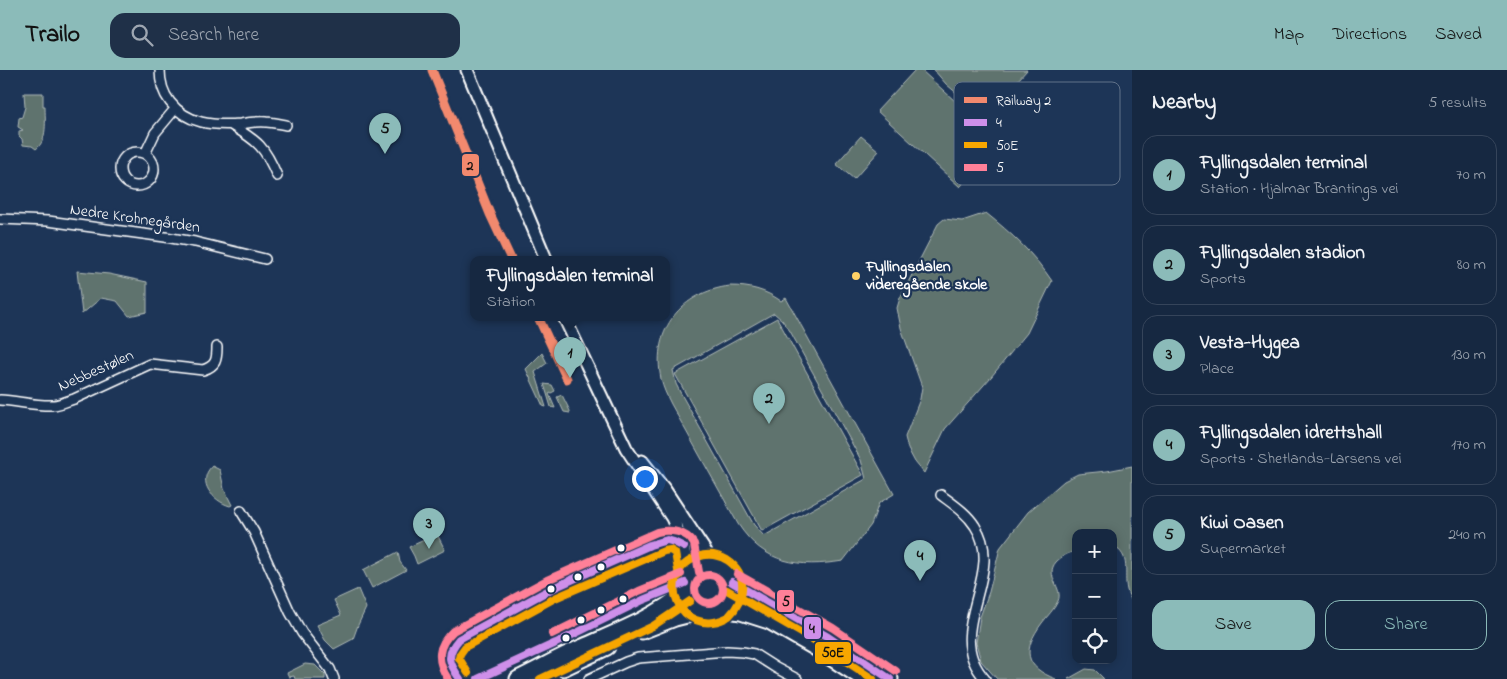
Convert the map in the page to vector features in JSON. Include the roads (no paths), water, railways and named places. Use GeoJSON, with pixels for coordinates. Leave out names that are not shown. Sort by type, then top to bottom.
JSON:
{"type":"FeatureCollection","features":[{"type":"Feature","properties":{"kind":"main road"},"geometry":{"type":"LineString","coordinates":[[700,612],[688,602],[684,593],[685,583],[689,574],[695,568],[712,565],[724,570],[732,582],[755,597],[822,633],[890,679]]}},
{"type":"Feature","properties":{"kind":"main road"},"geometry":{"type":"LineString","coordinates":[[540,679],[655,625],[686,614],[711,613],[722,609],[728,604],[732,596],[732,582]]}},
{"type":"Feature","properties":{"kind":"main road"},"geometry":{"type":"LineString","coordinates":[[518,679],[583,647],[649,618],[684,593]]}},
{"type":"Feature","properties":{"kind":"main road"},"geometry":{"type":"LineString","coordinates":[[722,609],[741,612],[769,621],[864,679]]}},
{"type":"Feature","properties":{"kind":"street"},"geometry":{"type":"LineString","coordinates":[[160,70],[160,78],[166,98],[175,109],[188,118],[201,122],[231,125],[266,121],[286,124]]}},
{"type":"Feature","properties":{"kind":"street"},"geometry":{"type":"LineString","coordinates":[[467,70],[545,256]]}},
{"type":"Feature","properties":{"kind":"street"},"geometry":{"type":"LineString","coordinates":[[145,154],[155,133],[175,109]]}},
{"type":"Feature","properties":{"kind":"street"},"geometry":{"type":"LineString","coordinates":[[488,122],[491,142],[538,256]]}},
{"type":"Feature","properties":{"kind":"street"},"geometry":{"type":"LineString","coordinates":[[231,125],[252,137],[262,148],[277,176]]}},
{"type":"Feature","properties":{"kind":"street","name":"Nedre Krohnegården"},"geometry":{"type":"LineString","coordinates":[[0,218],[48,221],[165,237],[265,259]]}},
{"type":"Feature","properties":{"kind":"street"},"geometry":{"type":"LineString","coordinates":[[566,321],[626,448],[672,518],[682,538],[689,574]]}},
{"type":"Feature","properties":{"kind":"street"},"geometry":{"type":"LineString","coordinates":[[573,321],[628,437],[706,552],[712,565]]}},
{"type":"Feature","properties":{"kind":"street","name":"Nebbestølen"},"geometry":{"type":"LineString","coordinates":[[0,400],[55,405],[74,399],[150,364],[203,370],[211,367],[214,363],[217,358],[217,347]]}},
{"type":"Feature","properties":{"kind":"street"},"geometry":{"type":"LineString","coordinates":[[941,495],[967,516],[975,525],[980,535],[983,551],[982,577],[968,636],[972,660],[978,672],[985,679]]}},
{"type":"Feature","properties":{"kind":"street"},"geometry":{"type":"LineString","coordinates":[[242,511],[257,539],[290,612],[302,633],[330,669],[334,679]]}},
{"type":"Feature","properties":{"kind":"street"},"geometry":{"type":"LineString","coordinates":[[589,679],[638,658],[727,651],[754,654],[796,679]]}},
{"type":"Feature","properties":{"kind":"rail line","name":"2"},"geometry":{"type":"LineString","coordinates":[[432,70],[490,214],[510,256]]}},
{"type":"Feature","properties":{"kind":"rail line","name":"2"},"geometry":{"type":"LineString","coordinates":[[540,321],[567,379]]}},
{"type":"Feature","properties":{"kind":"place","name":"Kiwi Oasen"},"geometry":{"type":"Point","coordinates":[385,154]}},
{"type":"Feature","properties":{"kind":"place","name":"Fyllingsdalen videregående skole"},"geometry":{"type":"Point","coordinates":[856,276]}},
{"type":"Feature","properties":{"kind":"place","name":"Fyllingsdalen terminal"},"geometry":{"type":"Point","coordinates":[570,378]}},
{"type":"Feature","properties":{"kind":"place","name":"Fyllingsdalen stadion"},"geometry":{"type":"Point","coordinates":[769,424]}},
{"type":"Feature","properties":{"kind":"place","name":"Vesta-Hygea"},"geometry":{"type":"Point","coordinates":[429,549]}},
{"type":"Feature","properties":{"kind":"place","name":"Fyllingsdalen idrettshall"},"geometry":{"type":"Point","coordinates":[920,581]}}]}
